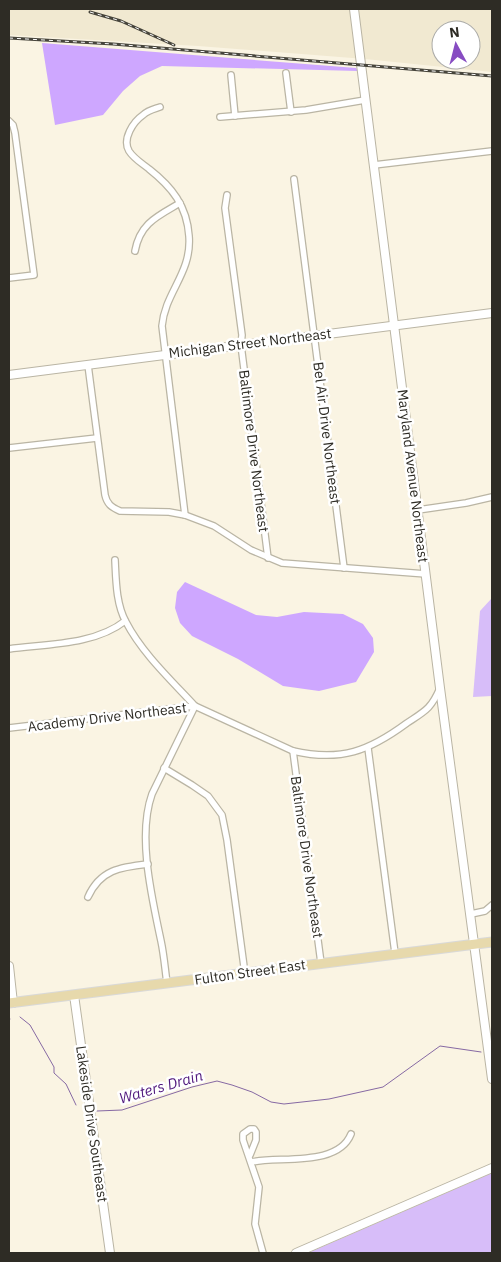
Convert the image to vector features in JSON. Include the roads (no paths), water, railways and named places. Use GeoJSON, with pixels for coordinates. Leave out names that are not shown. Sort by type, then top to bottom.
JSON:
{"type":"FeatureCollection","features":[{"type":"Feature","properties":{"kind":"main road","name":"Fulton Street East"},"geometry":{"type":"LineString","coordinates":[[11,1003],[492,942]]}},
{"type":"Feature","properties":{"kind":"street","name":"Maryland Avenue Northeast"},"geometry":{"type":"LineString","coordinates":[[354,9],[440,688],[492,1079]]}},
{"type":"Feature","properties":{"kind":"street"},"geometry":{"type":"LineString","coordinates":[[286,73],[291,112]]}},
{"type":"Feature","properties":{"kind":"street"},"geometry":{"type":"LineString","coordinates":[[230,75],[235,116]]}},
{"type":"Feature","properties":{"kind":"street"},"geometry":{"type":"LineString","coordinates":[[220,117],[291,112],[365,100]]}},
{"type":"Feature","properties":{"kind":"street"},"geometry":{"type":"LineString","coordinates":[[160,107],[148,111],[136,122],[128,133],[128,149],[165,183],[180,203],[187,222],[189,237],[188,255],[182,275],[164,310],[162,326],[185,515]]}},
{"type":"Feature","properties":{"kind":"street"},"geometry":{"type":"LineString","coordinates":[[9,278],[34,275],[16,133],[10,121]]}},
{"type":"Feature","properties":{"kind":"street"},"geometry":{"type":"LineString","coordinates":[[374,165],[492,151]]}},
{"type":"Feature","properties":{"kind":"street","name":"Bel Air Drive Northeast"},"geometry":{"type":"LineString","coordinates":[[294,179],[344,568]]}},
{"type":"Feature","properties":{"kind":"street","name":"Baltimore Drive Northeast"},"geometry":{"type":"LineString","coordinates":[[227,195],[225,208],[268,558]]}},
{"type":"Feature","properties":{"kind":"street"},"geometry":{"type":"LineString","coordinates":[[135,251],[142,229],[180,203]]}},
{"type":"Feature","properties":{"kind":"street","name":"Michigan Street Northeast"},"geometry":{"type":"LineString","coordinates":[[9,375],[492,313]]}},
{"type":"Feature","properties":{"kind":"street"},"geometry":{"type":"LineString","coordinates":[[88,364],[106,502],[113,508],[120,511],[169,512],[185,515],[214,526],[251,550],[282,563],[426,574]]}},
{"type":"Feature","properties":{"kind":"street"},"geometry":{"type":"LineString","coordinates":[[9,448],[97,438]]}},
{"type":"Feature","properties":{"kind":"street"},"geometry":{"type":"LineString","coordinates":[[418,510],[492,497]]}},
{"type":"Feature","properties":{"kind":"street"},"geometry":{"type":"LineString","coordinates":[[116,560],[116,578],[125,621],[146,650],[194,706],[148,804],[146,832],[148,864],[167,983]]}},
{"type":"Feature","properties":{"kind":"street"},"geometry":{"type":"LineString","coordinates":[[9,649],[96,636],[117,627],[125,621]]}},
{"type":"Feature","properties":{"kind":"street","name":"Academy Drive Northeast"},"geometry":{"type":"LineString","coordinates":[[9,728],[194,706],[293,752],[310,755],[347,754],[368,748],[387,738],[427,709],[434,702],[440,688]]}},
{"type":"Feature","properties":{"kind":"street"},"geometry":{"type":"LineString","coordinates":[[368,748],[395,953]]}},
{"type":"Feature","properties":{"kind":"street","name":"Baltimore Drive Northeast"},"geometry":{"type":"LineString","coordinates":[[293,752],[322,963]]}},
{"type":"Feature","properties":{"kind":"street"},"geometry":{"type":"LineString","coordinates":[[164,768],[208,796],[222,815],[227,840],[244,974]]}},
{"type":"Feature","properties":{"kind":"street"},"geometry":{"type":"LineString","coordinates":[[88,897],[95,884],[110,872],[121,868],[148,864]]}},
{"type":"Feature","properties":{"kind":"street"},"geometry":{"type":"LineString","coordinates":[[471,914],[485,911],[492,905]]}},
{"type":"Feature","properties":{"kind":"street"},"geometry":{"type":"LineString","coordinates":[[9,966],[11,1003]]}},
{"type":"Feature","properties":{"kind":"street","name":"Lakeside Drive Southeast"},"geometry":{"type":"LineString","coordinates":[[74,995],[110,1253]]}},
{"type":"Feature","properties":{"kind":"street"},"geometry":{"type":"LineString","coordinates":[[263,1253],[255,1224],[255,1207],[259,1187],[251,1158],[261,1160],[301,1158],[327,1154],[338,1150],[348,1143],[351,1134]]}},
{"type":"Feature","properties":{"kind":"street"},"geometry":{"type":"LineString","coordinates":[[296,1253],[492,1168]]}},
{"type":"Feature","properties":{"kind":"waterway","name":"Waters Drain"},"geometry":{"type":"LineString","coordinates":[[20,1017],[30,1025],[54,1067],[54,1073],[66,1084],[76,1105]]}},
{"type":"Feature","properties":{"kind":"waterway","name":"Waters Drain"},"geometry":{"type":"LineString","coordinates":[[97,1111],[122,1110],[192,1087],[217,1081],[252,1092],[271,1102],[284,1104],[329,1099],[383,1087],[440,1046],[481,1052]]}},
{"type":"Feature","properties":{"kind":"railway"},"geometry":{"type":"LineString","coordinates":[[90,12],[121,21],[174,45]]}},
{"type":"Feature","properties":{"kind":"railway"},"geometry":{"type":"LineString","coordinates":[[9,38],[113,44],[492,76]]}}]}
